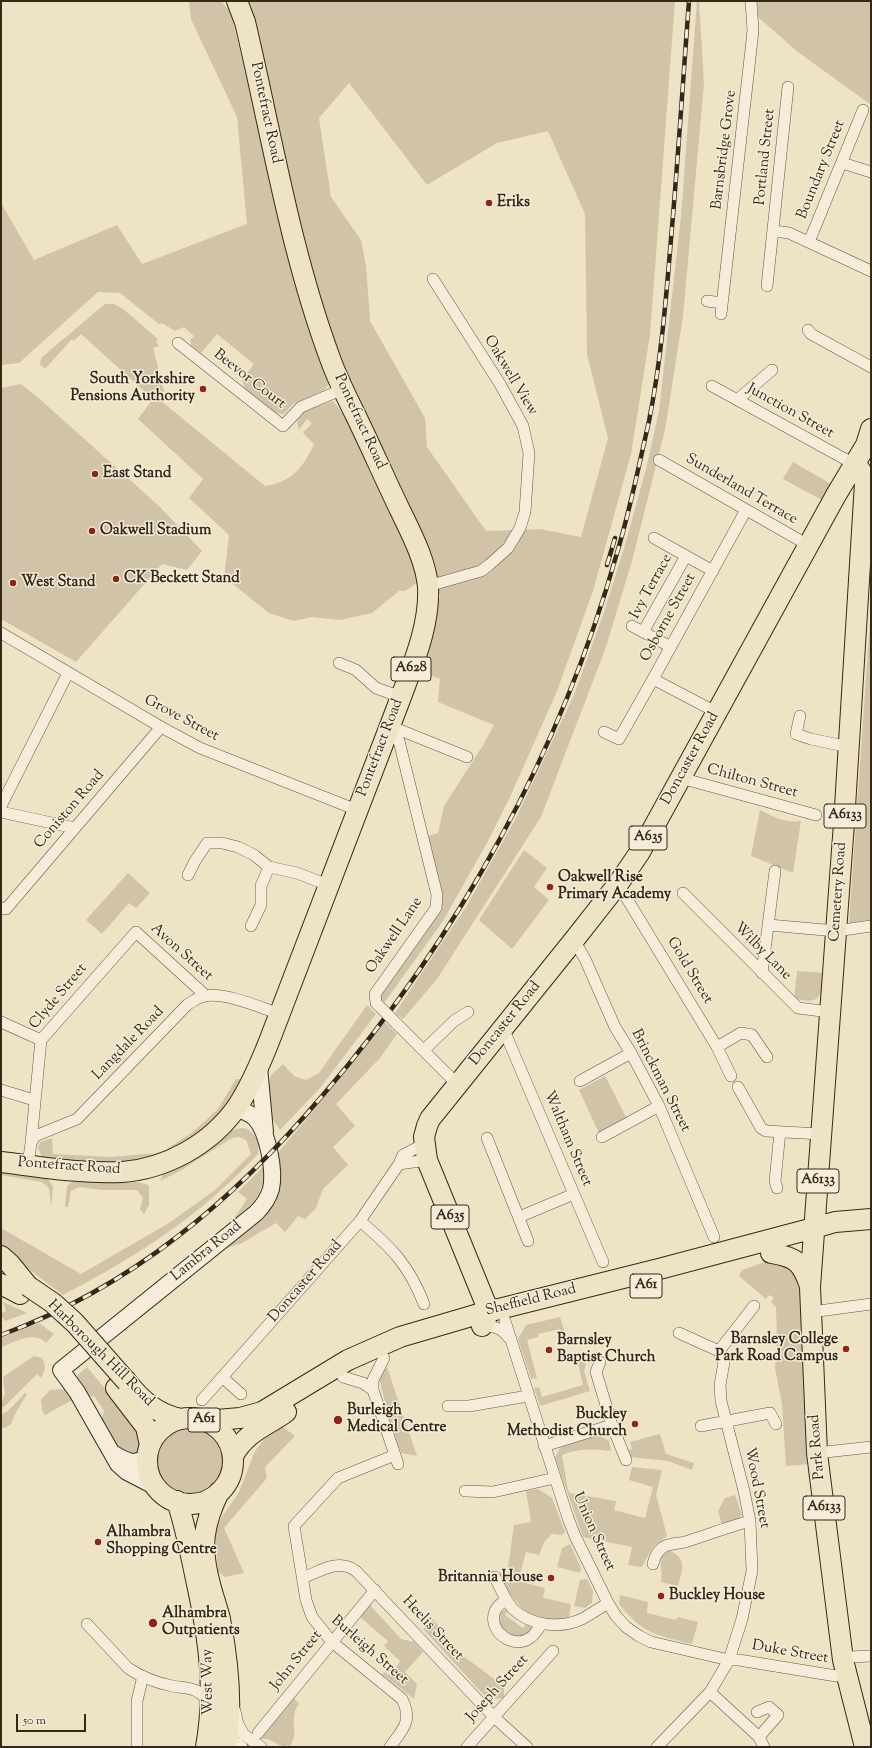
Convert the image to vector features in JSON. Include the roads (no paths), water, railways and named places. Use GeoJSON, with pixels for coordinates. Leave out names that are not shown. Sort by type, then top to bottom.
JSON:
{"type":"FeatureCollection","features":[{"type":"Feature","properties":{"kind":"highway","name":"Pontefract Road"},"geometry":{"type":"LineString","coordinates":[[1,1162],[93,1172],[122,1172],[150,1167],[180,1156],[198,1145],[218,1128],[236,1108],[259,1067],[420,644],[428,586],[422,561],[405,521],[343,389],[323,340],[285,203],[245,22],[237,1]]}},
{"type":"Feature","properties":{"kind":"highway","name":"Doncaster Road"},"geometry":{"type":"LineString","coordinates":[[426,1152],[425,1131],[430,1119],[618,884],[643,846],[868,437]]}},
{"type":"Feature","properties":{"kind":"highway","name":"A6133"},"geometry":{"type":"LineString","coordinates":[[865,491],[868,437]]}},
{"type":"Feature","properties":{"kind":"highway"},"geometry":{"type":"LineString","coordinates":[[839,490],[846,486],[865,491],[862,472],[854,464]]}},
{"type":"Feature","properties":{"kind":"highway","name":"Cemetery Road"},"geometry":{"type":"LineString","coordinates":[[813,1233],[849,747],[865,491]]}},
{"type":"Feature","properties":{"kind":"highway","name":"A635"},"geometry":{"type":"LineString","coordinates":[[426,1152],[476,1282],[475,1290],[491,1316]]}},
{"type":"Feature","properties":{"kind":"highway","name":"Sheffield Road"},"geometry":{"type":"LineString","coordinates":[[491,1316],[659,1269],[871,1220]]}},
{"type":"Feature","properties":{"kind":"highway","name":"Sheffield Road"},"geometry":{"type":"LineString","coordinates":[[491,1316],[771,1253],[813,1233]]}},
{"type":"Feature","properties":{"kind":"highway","name":"Park Road"},"geometry":{"type":"LineString","coordinates":[[813,1233],[810,1287],[817,1453],[845,1667],[867,1745]]}},
{"type":"Feature","properties":{"kind":"highway","name":"A6133"},"geometry":{"type":"LineString","coordinates":[[771,1253],[796,1260],[805,1272],[810,1287]]}},
{"type":"Feature","properties":{"kind":"highway","name":"A61"},"geometry":{"type":"LineString","coordinates":[[1,1256],[10,1264],[24,1290]]}},
{"type":"Feature","properties":{"kind":"highway","name":"Harborough Hill Road"},"geometry":{"type":"LineString","coordinates":[[1,1270],[24,1290],[40,1309],[121,1385],[135,1393],[153,1408],[165,1415],[182,1418]]}},
{"type":"Feature","properties":{"kind":"highway","name":"Harborough Hill Road"},"geometry":{"type":"LineString","coordinates":[[1,1284],[24,1290]]}},
{"type":"Feature","properties":{"kind":"highway","name":"A61"},"geometry":{"type":"LineString","coordinates":[[1,1288],[24,1290]]}},
{"type":"Feature","properties":{"kind":"highway"},"geometry":{"type":"LineString","coordinates":[[386,1350],[416,1324],[464,1309],[491,1316]]}},
{"type":"Feature","properties":{"kind":"highway","name":"A61"},"geometry":{"type":"LineString","coordinates":[[233,1456],[230,1445],[224,1434],[216,1426],[206,1421],[194,1418],[182,1418],[172,1422],[156,1435],[149,1451],[148,1468],[156,1487],[163,1494],[176,1501],[190,1503],[200,1502],[210,1498],[219,1492],[230,1476],[233,1456],[240,1444],[249,1435],[386,1350]]}},
{"type":"Feature","properties":{"kind":"highway","name":"A61"},"geometry":{"type":"LineString","coordinates":[[206,1421],[240,1418],[262,1412],[348,1360],[386,1350]]}},
{"type":"Feature","properties":{"kind":"highway","name":"Harborough Hill Road"},"geometry":{"type":"LineString","coordinates":[[121,1385],[146,1426],[149,1451]]}},
{"type":"Feature","properties":{"kind":"highway","name":"West Way"},"geometry":{"type":"LineString","coordinates":[[206,1747],[224,1733],[219,1668],[219,1617],[206,1565],[204,1541],[209,1512],[219,1492]]}},
{"type":"Feature","properties":{"kind":"highway","name":"West Way"},"geometry":{"type":"LineString","coordinates":[[176,1501],[186,1527],[207,1633],[219,1668]]}},
{"type":"Feature","properties":{"kind":"street","name":"Barnsbridge Grove"},"geometry":{"type":"LineString","coordinates":[[721,314],[753,30],[751,1]]}},
{"type":"Feature","properties":{"kind":"street","name":"Portland Street"},"geometry":{"type":"LineString","coordinates":[[767,286],[774,231],[788,86]]}},
{"type":"Feature","properties":{"kind":"street","name":"Boundary Street"},"geometry":{"type":"LineString","coordinates":[[809,242],[863,110]]}},
{"type":"Feature","properties":{"kind":"street"},"geometry":{"type":"LineString","coordinates":[[842,163],[871,172]]}},
{"type":"Feature","properties":{"kind":"street"},"geometry":{"type":"LineString","coordinates":[[774,231],[789,233],[871,271]]}},
{"type":"Feature","properties":{"kind":"street","name":"Oakwell View"},"geometry":{"type":"LineString","coordinates":[[428,586],[481,571],[508,548],[520,528],[525,512],[529,453],[523,426],[500,384],[433,279]]}},
{"type":"Feature","properties":{"kind":"street"},"geometry":{"type":"LineString","coordinates":[[707,301],[722,303]]}},
{"type":"Feature","properties":{"kind":"street"},"geometry":{"type":"LineString","coordinates":[[808,330],[811,334],[871,367]]}},
{"type":"Feature","properties":{"kind":"street","name":"Beevor Court"},"geometry":{"type":"LineString","coordinates":[[178,342],[283,426],[301,407],[343,389]]}},
{"type":"Feature","properties":{"kind":"street"},"geometry":{"type":"LineString","coordinates":[[737,400],[772,370]]}},
{"type":"Feature","properties":{"kind":"street","name":"Junction Street"},"geometry":{"type":"LineString","coordinates":[[712,386],[854,464]]}},
{"type":"Feature","properties":{"kind":"street","name":"Sunderland Terrace"},"geometry":{"type":"LineString","coordinates":[[659,460],[808,545]]}},
{"type":"Feature","properties":{"kind":"street","name":"Osborne Street"},"geometry":{"type":"LineString","coordinates":[[716,712],[653,679],[746,510]]}},
{"type":"Feature","properties":{"kind":"street"},"geometry":{"type":"LineString","coordinates":[[654,538],[712,571]]}},
{"type":"Feature","properties":{"kind":"street","name":"Ivy Terrace"},"geometry":{"type":"LineString","coordinates":[[644,632],[686,556]]}},
{"type":"Feature","properties":{"kind":"street"},"geometry":{"type":"LineString","coordinates":[[632,626],[671,647]]}},
{"type":"Feature","properties":{"kind":"street","name":"Grove Street"},"geometry":{"type":"LineString","coordinates":[[1,633],[161,727],[200,748],[357,810]]}},
{"type":"Feature","properties":{"kind":"street"},"geometry":{"type":"LineString","coordinates":[[339,663],[362,674],[376,688],[401,697]]}},
{"type":"Feature","properties":{"kind":"street"},"geometry":{"type":"LineString","coordinates":[[1,806],[68,673]]}},
{"type":"Feature","properties":{"kind":"street"},"geometry":{"type":"LineString","coordinates":[[604,732],[619,739],[653,679]]}},
{"type":"Feature","properties":{"kind":"street"},"geometry":{"type":"LineString","coordinates":[[800,716],[796,734],[811,739],[849,747]]}},
{"type":"Feature","properties":{"kind":"street","name":"Coniston Road"},"geometry":{"type":"LineString","coordinates":[[1,908],[6,909],[161,727]]}},
{"type":"Feature","properties":{"kind":"street"},"geometry":{"type":"LineString","coordinates":[[388,730],[467,757]]}},
{"type":"Feature","properties":{"kind":"street","name":"Oakwell Lane"},"geometry":{"type":"LineString","coordinates":[[388,730],[399,741],[438,894],[436,908],[374,994],[374,999],[380,1007],[457,1084]]}},
{"type":"Feature","properties":{"kind":"street","name":"Chilton Street"},"geometry":{"type":"LineString","coordinates":[[681,776],[688,780],[816,815]]}},
{"type":"Feature","properties":{"kind":"street"},"geometry":{"type":"LineString","coordinates":[[1,812],[75,828]]}},
{"type":"Feature","properties":{"kind":"street"},"geometry":{"type":"LineString","coordinates":[[188,875],[195,861],[208,843],[222,843],[238,847],[254,855],[269,867],[296,873],[328,884]]}},
{"type":"Feature","properties":{"kind":"street"},"geometry":{"type":"LineString","coordinates":[[251,926],[261,906],[261,886],[269,867]]}},
{"type":"Feature","properties":{"kind":"street"},"geometry":{"type":"LineString","coordinates":[[762,973],[775,871]]}},
{"type":"Feature","properties":{"kind":"street","name":"Gold Street"},"geometry":{"type":"LineString","coordinates":[[618,884],[717,1047],[731,1076]]}},
{"type":"Feature","properties":{"kind":"street","name":"Wilby Lane"},"geometry":{"type":"LineString","coordinates":[[683,893],[798,1008],[830,1012]]}},
{"type":"Feature","properties":{"kind":"street"},"geometry":{"type":"LineString","coordinates":[[769,925],[836,931],[871,926]]}},
{"type":"Feature","properties":{"kind":"street","name":"Avon Street"},"geometry":{"type":"LineString","coordinates":[[136,932],[205,996]]}},
{"type":"Feature","properties":{"kind":"street","name":"Clyde Street"},"geometry":{"type":"LineString","coordinates":[[31,1143],[40,1040],[136,932]]}},
{"type":"Feature","properties":{"kind":"street","name":"Brinckman Street"},"geometry":{"type":"LineString","coordinates":[[574,940],[585,959],[615,1027],[631,1053],[658,1106],[714,1237]]}},
{"type":"Feature","properties":{"kind":"street","name":"Langdale Road"},"geometry":{"type":"LineString","coordinates":[[31,1143],[38,1134],[77,1119],[188,1004],[198,998],[218,995],[280,1014]]}},
{"type":"Feature","properties":{"kind":"street"},"geometry":{"type":"LineString","coordinates":[[424,1050],[454,1021],[468,1012]]}},
{"type":"Feature","properties":{"kind":"street"},"geometry":{"type":"LineString","coordinates":[[1,1022],[40,1040]]}},
{"type":"Feature","properties":{"kind":"street","name":"Waltham Street"},"geometry":{"type":"LineString","coordinates":[[503,1028],[603,1262]]}},
{"type":"Feature","properties":{"kind":"street"},"geometry":{"type":"LineString","coordinates":[[717,1047],[741,1033],[752,1035],[767,1057]]}},
{"type":"Feature","properties":{"kind":"street"},"geometry":{"type":"LineString","coordinates":[[580,1081],[631,1053]]}},
{"type":"Feature","properties":{"kind":"street"},"geometry":{"type":"LineString","coordinates":[[259,1067],[265,1137]]}},
{"type":"Feature","properties":{"kind":"street"},"geometry":{"type":"LineString","coordinates":[[738,1087],[761,1128],[766,1131],[821,1134]]}},
{"type":"Feature","properties":{"kind":"street"},"geometry":{"type":"LineString","coordinates":[[1,1090],[34,1100]]}},
{"type":"Feature","properties":{"kind":"street"},"geometry":{"type":"LineString","coordinates":[[602,1137],[658,1106]]}},
{"type":"Feature","properties":{"kind":"street","name":"Lambra Road"},"geometry":{"type":"LineString","coordinates":[[112,1453],[77,1392],[61,1370],[261,1208],[265,1203],[270,1189],[272,1174],[265,1137],[260,1124],[255,1118],[236,1108]]}},
{"type":"Feature","properties":{"kind":"street"},"geometry":{"type":"LineString","coordinates":[[777,1188],[775,1181],[780,1132]]}},
{"type":"Feature","properties":{"kind":"street"},"geometry":{"type":"LineString","coordinates":[[487,1138],[528,1241]]}},
{"type":"Feature","properties":{"kind":"street"},"geometry":{"type":"LineString","coordinates":[[28,1165],[31,1143]]}},
{"type":"Feature","properties":{"kind":"street"},"geometry":{"type":"LineString","coordinates":[[399,1164],[426,1152]]}},
{"type":"Feature","properties":{"kind":"street","name":"Doncaster Road"},"geometry":{"type":"LineString","coordinates":[[202,1400],[360,1221],[399,1164],[403,1155],[426,1152]]}},
{"type":"Feature","properties":{"kind":"street"},"geometry":{"type":"LineString","coordinates":[[519,1217],[574,1194]]}},
{"type":"Feature","properties":{"kind":"street"},"geometry":{"type":"LineString","coordinates":[[360,1221],[380,1238],[403,1262],[416,1284],[424,1304]]}},
{"type":"Feature","properties":{"kind":"street"},"geometry":{"type":"LineString","coordinates":[[811,1312],[871,1304]]}},
{"type":"Feature","properties":{"kind":"street"},"geometry":{"type":"LineString","coordinates":[[679,1333],[719,1351],[754,1306]]}},
{"type":"Feature","properties":{"kind":"street","name":"Union Street"},"geometry":{"type":"LineString","coordinates":[[491,1316],[528,1396],[575,1536],[608,1603],[626,1626],[651,1642],[729,1660]]}},
{"type":"Feature","properties":{"kind":"street"},"geometry":{"type":"LineString","coordinates":[[373,1390],[373,1380],[386,1350]]}},
{"type":"Feature","properties":{"kind":"street","name":"Wood Street"},"geometry":{"type":"LineString","coordinates":[[657,1747],[710,1692],[729,1660],[742,1619],[752,1571],[750,1521],[721,1400],[720,1385],[724,1362],[719,1351]]}},
{"type":"Feature","properties":{"kind":"street"},"geometry":{"type":"LineString","coordinates":[[600,1362],[596,1372],[612,1425],[626,1460]]}},
{"type":"Feature","properties":{"kind":"street"},"geometry":{"type":"LineString","coordinates":[[222,1377],[241,1394]]}},
{"type":"Feature","properties":{"kind":"street"},"geometry":{"type":"LineString","coordinates":[[343,1377],[363,1383],[373,1390]]}},
{"type":"Feature","properties":{"kind":"street","name":"Burleigh Street"},"geometry":{"type":"LineString","coordinates":[[373,1390],[396,1460],[338,1478],[294,1526],[306,1600],[312,1617],[332,1642],[402,1699],[408,1718],[405,1727],[390,1747]]}},
{"type":"Feature","properties":{"kind":"street"},"geometry":{"type":"LineString","coordinates":[[448,1406],[469,1406],[528,1396]]}},
{"type":"Feature","properties":{"kind":"street"},"geometry":{"type":"LineString","coordinates":[[700,1426],[770,1414],[776,1424]]}},
{"type":"Feature","properties":{"kind":"street"},"geometry":{"type":"LineString","coordinates":[[544,1446],[612,1425]]}},
{"type":"Feature","properties":{"kind":"street"},"geometry":{"type":"LineString","coordinates":[[817,1453],[871,1447]]}},
{"type":"Feature","properties":{"kind":"street"},"geometry":{"type":"LineString","coordinates":[[112,1453],[128,1462],[141,1462],[149,1451]]}},
{"type":"Feature","properties":{"kind":"street"},"geometry":{"type":"LineString","coordinates":[[112,1453],[118,1464],[127,1472],[156,1487]]}},
{"type":"Feature","properties":{"kind":"street"},"geometry":{"type":"LineString","coordinates":[[465,1492],[493,1492],[555,1478]]}},
{"type":"Feature","properties":{"kind":"street"},"geometry":{"type":"LineString","coordinates":[[653,1564],[655,1556],[662,1547],[684,1542],[750,1521]]}},
{"type":"Feature","properties":{"kind":"street","name":"Heelis Street"},"geometry":{"type":"LineString","coordinates":[[303,1578],[337,1564],[346,1565],[356,1570],[493,1716],[526,1747]]}},
{"type":"Feature","properties":{"kind":"street"},"geometry":{"type":"LineString","coordinates":[[495,1577],[506,1599],[513,1608],[524,1617],[542,1624],[558,1625],[581,1619],[608,1603]]}},
{"type":"Feature","properties":{"kind":"street","name":"John Street"},"geometry":{"type":"LineString","coordinates":[[258,1733],[375,1590]]}},
{"type":"Feature","properties":{"kind":"street"},"geometry":{"type":"LineString","coordinates":[[506,1599],[496,1610],[494,1619],[495,1629],[504,1637],[513,1642],[523,1642],[532,1638],[542,1624]]}},
{"type":"Feature","properties":{"kind":"street"},"geometry":{"type":"LineString","coordinates":[[87,1624],[128,1668],[143,1676],[171,1686],[200,1692],[206,1698],[224,1733],[261,1747]]}},
{"type":"Feature","properties":{"kind":"street","name":"Joseph Street"},"geometry":{"type":"LineString","coordinates":[[467,1747],[493,1716],[553,1651]]}},
{"type":"Feature","properties":{"kind":"street","name":"Duke Street"},"geometry":{"type":"LineString","coordinates":[[729,1660],[739,1660],[836,1676],[845,1667],[849,1657],[871,1656]]}},
{"type":"Feature","properties":{"kind":"street"},"geometry":{"type":"LineString","coordinates":[[191,1689],[200,1684],[219,1668],[234,1680],[235,1715],[238,1724],[224,1733]]}},
{"type":"Feature","properties":{"kind":"street"},"geometry":{"type":"LineString","coordinates":[[137,1747],[137,1701],[143,1676]]}},
{"type":"Feature","properties":{"kind":"street"},"geometry":{"type":"LineString","coordinates":[[710,1692],[759,1737],[764,1747]]}},
{"type":"Feature","properties":{"kind":"street"},"geometry":{"type":"LineString","coordinates":[[757,1712],[770,1707],[778,1715],[759,1737]]}},
{"type":"Feature","properties":{"kind":"railway"},"geometry":{"type":"LineString","coordinates":[[1,1335],[49,1315],[94,1292],[137,1266],[178,1236],[217,1204],[254,1170],[323,1095],[372,1035],[418,972],[460,907],[499,840],[535,771],[566,700],[594,627],[622,537],[649,421],[663,330],[689,1]]}},
{"type":"Feature","properties":{"kind":"railway"},"geometry":{"type":"LineString","coordinates":[[607,565],[615,538]]}},
{"type":"Feature","properties":{"kind":"place","name":"Eriks"},"geometry":{"type":"Point","coordinates":[489,203]}},
{"type":"Feature","properties":{"kind":"place","name":"South Yorkshire Pensions Authority"},"geometry":{"type":"Point","coordinates":[203,389]}},
{"type":"Feature","properties":{"kind":"place","name":"East Stand"},"geometry":{"type":"Point","coordinates":[95,474]}},
{"type":"Feature","properties":{"kind":"place","name":"Oakwell Stadium"},"geometry":{"type":"Point","coordinates":[92,531]}},
{"type":"Feature","properties":{"kind":"place","name":"CK Beckett Stand"},"geometry":{"type":"Point","coordinates":[116,579]}},
{"type":"Feature","properties":{"kind":"place","name":"West Stand"},"geometry":{"type":"Point","coordinates":[13,583]}},
{"type":"Feature","properties":{"kind":"place","name":"Oakwell Rise Primary Academy"},"geometry":{"type":"Point","coordinates":[550,887]}},
{"type":"Feature","properties":{"kind":"place","name":"Barnsley College Park Road Campus"},"geometry":{"type":"Point","coordinates":[846,1349]}},
{"type":"Feature","properties":{"kind":"place","name":"Barnsley Baptist Church"},"geometry":{"type":"Point","coordinates":[549,1350]}},
{"type":"Feature","properties":{"kind":"place","name":"Burleigh Medical Centre"},"geometry":{"type":"Point","coordinates":[338,1420]}},
{"type":"Feature","properties":{"kind":"place","name":"Buckley Methodist Church"},"geometry":{"type":"Point","coordinates":[635,1424]}},
{"type":"Feature","properties":{"kind":"place","name":"Alhambra Shopping Centre"},"geometry":{"type":"Point","coordinates":[98,1542]}},
{"type":"Feature","properties":{"kind":"place","name":"Britannia House"},"geometry":{"type":"Point","coordinates":[551,1578]}},
{"type":"Feature","properties":{"kind":"place","name":"Buckley House"},"geometry":{"type":"Point","coordinates":[661,1596]}},
{"type":"Feature","properties":{"kind":"place","name":"Alhambra Outpatients"},"geometry":{"type":"Point","coordinates":[153,1623]}}]}
